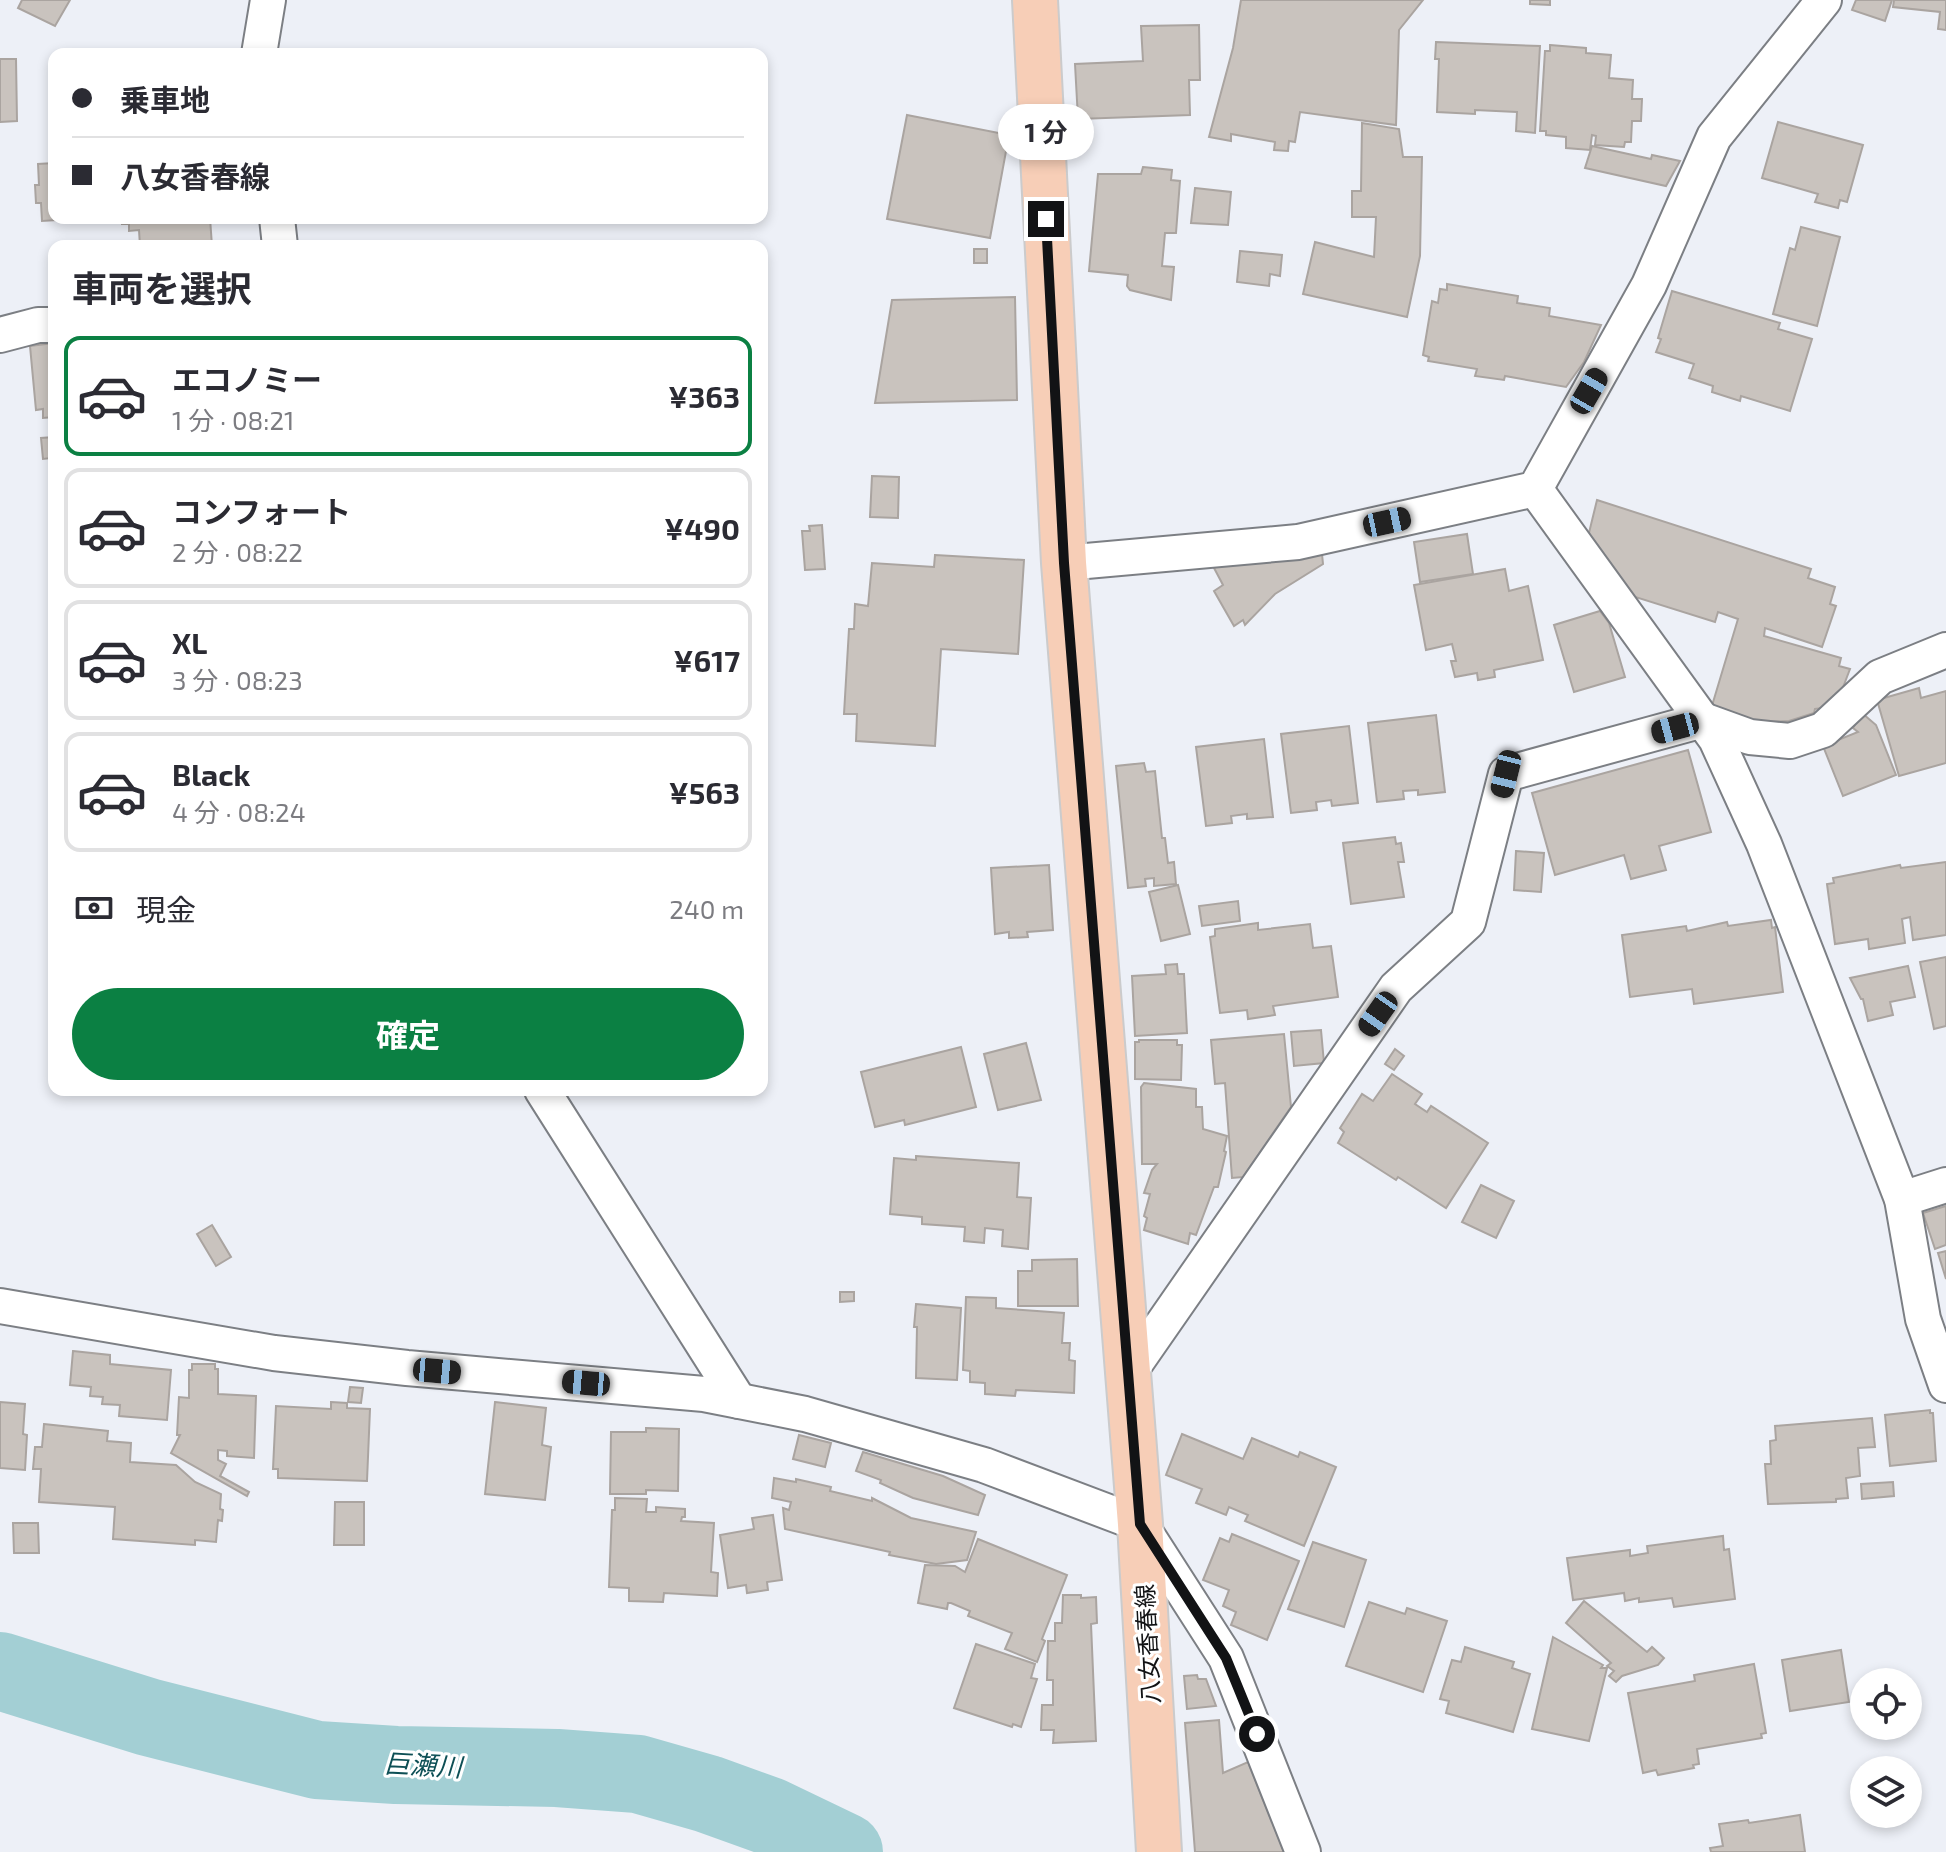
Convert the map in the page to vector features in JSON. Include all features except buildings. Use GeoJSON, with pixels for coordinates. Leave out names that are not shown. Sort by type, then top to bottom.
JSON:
{"type":"FeatureCollection","features":[{"type":"Feature","properties":{"kind":"main road","name":"八女香春線"},"geometry":{"type":"LineString","coordinates":[[1035,0],[1064,563],[1140,1524],[1159,1852]]}},
{"type":"Feature","properties":{"kind":"street"},"geometry":{"type":"LineString","coordinates":[[260,48],[268,0]]}},
{"type":"Feature","properties":{"kind":"street"},"geometry":{"type":"LineString","coordinates":[[1064,563],[1298,542],[1535,489],[1649,285],[1714,137],[1824,0]]}},
{"type":"Feature","properties":{"kind":"street"},"geometry":{"type":"LineString","coordinates":[[0,335],[48,325]]}},
{"type":"Feature","properties":{"kind":"street"},"geometry":{"type":"LineString","coordinates":[[1535,489],[1716,739],[1764,844],[1902,1199],[1923,1319],[1946,1385]]}},
{"type":"Feature","properties":{"kind":"street"},"geometry":{"type":"LineString","coordinates":[[1128,1374],[1396,988],[1468,922],[1506,774],[1703,720],[1750,737],[1790,741],[1823,730],[1880,677],[1946,650]]}},
{"type":"Feature","properties":{"kind":"street"},"geometry":{"type":"LineString","coordinates":[[546,1096],[739,1401]]}},
{"type":"Feature","properties":{"kind":"street"},"geometry":{"type":"LineString","coordinates":[[1902,1199],[1946,1185]]}},
{"type":"Feature","properties":{"kind":"street"},"geometry":{"type":"LineString","coordinates":[[0,1306],[274,1353],[704,1394],[805,1414],[984,1465],[1140,1524],[1226,1658],[1303,1852]]}},
{"type":"Feature","properties":{"kind":"waterway","name":"巨瀬川"},"geometry":{"type":"LineString","coordinates":[[0,1671],[148,1717],[317,1760],[557,1768],[638,1774],[769,1816],[844,1852]]}},
{"type":"Feature","properties":{"kind":"route"},"geometry":{"type":"LineString","coordinates":[[1046,219],[1064,563],[1140,1524],[1226,1658],[1257,1734]]}}]}
